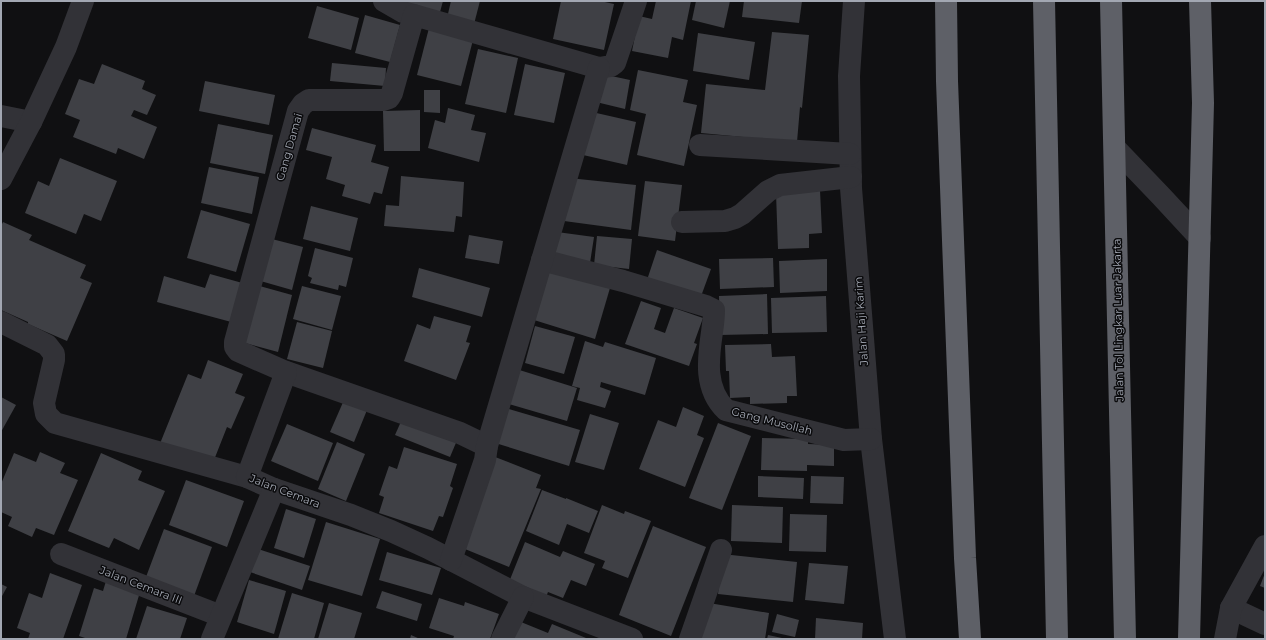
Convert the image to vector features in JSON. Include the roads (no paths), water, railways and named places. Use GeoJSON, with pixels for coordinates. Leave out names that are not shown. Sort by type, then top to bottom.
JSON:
{"type":"FeatureCollection","features":[{"type":"Feature","properties":{"kind":"highway"},"geometry":{"type":"LineString","coordinates":[[946,1],[947,81],[965,558],[970,639]]}},
{"type":"Feature","properties":{"kind":"highway"},"geometry":{"type":"LineString","coordinates":[[1044,1],[1057,639]]}},
{"type":"Feature","properties":{"kind":"highway","name":"Jalan Tol Lingkar Luar Jakarta"},"geometry":{"type":"LineString","coordinates":[[1112,1],[1125,639]]}},
{"type":"Feature","properties":{"kind":"highway"},"geometry":{"type":"LineString","coordinates":[[1189,639],[1203,103],[1200,1]]}},
{"type":"Feature","properties":{"kind":"street"},"geometry":{"type":"LineString","coordinates":[[1,179],[32,122],[66,47],[83,1]]}},
{"type":"Feature","properties":{"kind":"street"},"geometry":{"type":"LineString","coordinates":[[384,1],[403,12],[599,68],[611,66],[616,63],[636,1]]}},
{"type":"Feature","properties":{"kind":"street","name":"Jalan Haji Karim"},"geometry":{"type":"LineString","coordinates":[[848,2],[848,76],[851,177],[871,439],[895,639]]}},
{"type":"Feature","properties":{"kind":"street","name":"Gang Damai"},"geometry":{"type":"LineString","coordinates":[[286,372],[238,351],[234,342],[298,111],[303,104],[309,100],[383,100],[389,98],[392,93],[414,15]]}},
{"type":"Feature","properties":{"kind":"street"},"geometry":{"type":"LineString","coordinates":[[451,560],[485,460],[487,446],[599,68]]}},
{"type":"Feature","properties":{"kind":"street"},"geometry":{"type":"LineString","coordinates":[[1,116],[32,122]]}},
{"type":"Feature","properties":{"kind":"street"},"geometry":{"type":"LineString","coordinates":[[700,144],[850,154]]}},
{"type":"Feature","properties":{"kind":"street"},"geometry":{"type":"LineString","coordinates":[[1114,148],[1200,238]]}},
{"type":"Feature","properties":{"kind":"street"},"geometry":{"type":"LineString","coordinates":[[682,222],[725,221],[735,218],[742,214],[768,191],[780,185],[851,177]]}},
{"type":"Feature","properties":{"kind":"street","name":"Gang Musollah"},"geometry":{"type":"LineString","coordinates":[[542,260],[623,281],[706,306],[714,310],[710,346],[709,377],[715,396],[726,410],[844,440],[871,439]]}},
{"type":"Feature","properties":{"kind":"street","name":"Jalan Cemara"},"geometry":{"type":"LineString","coordinates":[[1,322],[47,346],[54,354],[44,403],[46,414],[55,423],[247,477],[274,489],[351,515],[391,531],[523,597],[632,639]]}},
{"type":"Feature","properties":{"kind":"street"},"geometry":{"type":"LineString","coordinates":[[247,477],[286,372],[460,433],[487,446]]}},
{"type":"Feature","properties":{"kind":"street"},"geometry":{"type":"LineString","coordinates":[[212,639],[274,489]]}},
{"type":"Feature","properties":{"kind":"street"},"geometry":{"type":"LineString","coordinates":[[1225,639],[1231,608],[1265,546]]}},
{"type":"Feature","properties":{"kind":"street"},"geometry":{"type":"LineString","coordinates":[[690,639],[721,550]]}},
{"type":"Feature","properties":{"kind":"street","name":"Jalan Cemara III"},"geometry":{"type":"LineString","coordinates":[[61,554],[221,616]]}},
{"type":"Feature","properties":{"kind":"street"},"geometry":{"type":"LineString","coordinates":[[502,639],[523,597]]}},
{"type":"Feature","properties":{"kind":"street"},"geometry":{"type":"LineString","coordinates":[[1231,608],[1265,624]]}}]}
